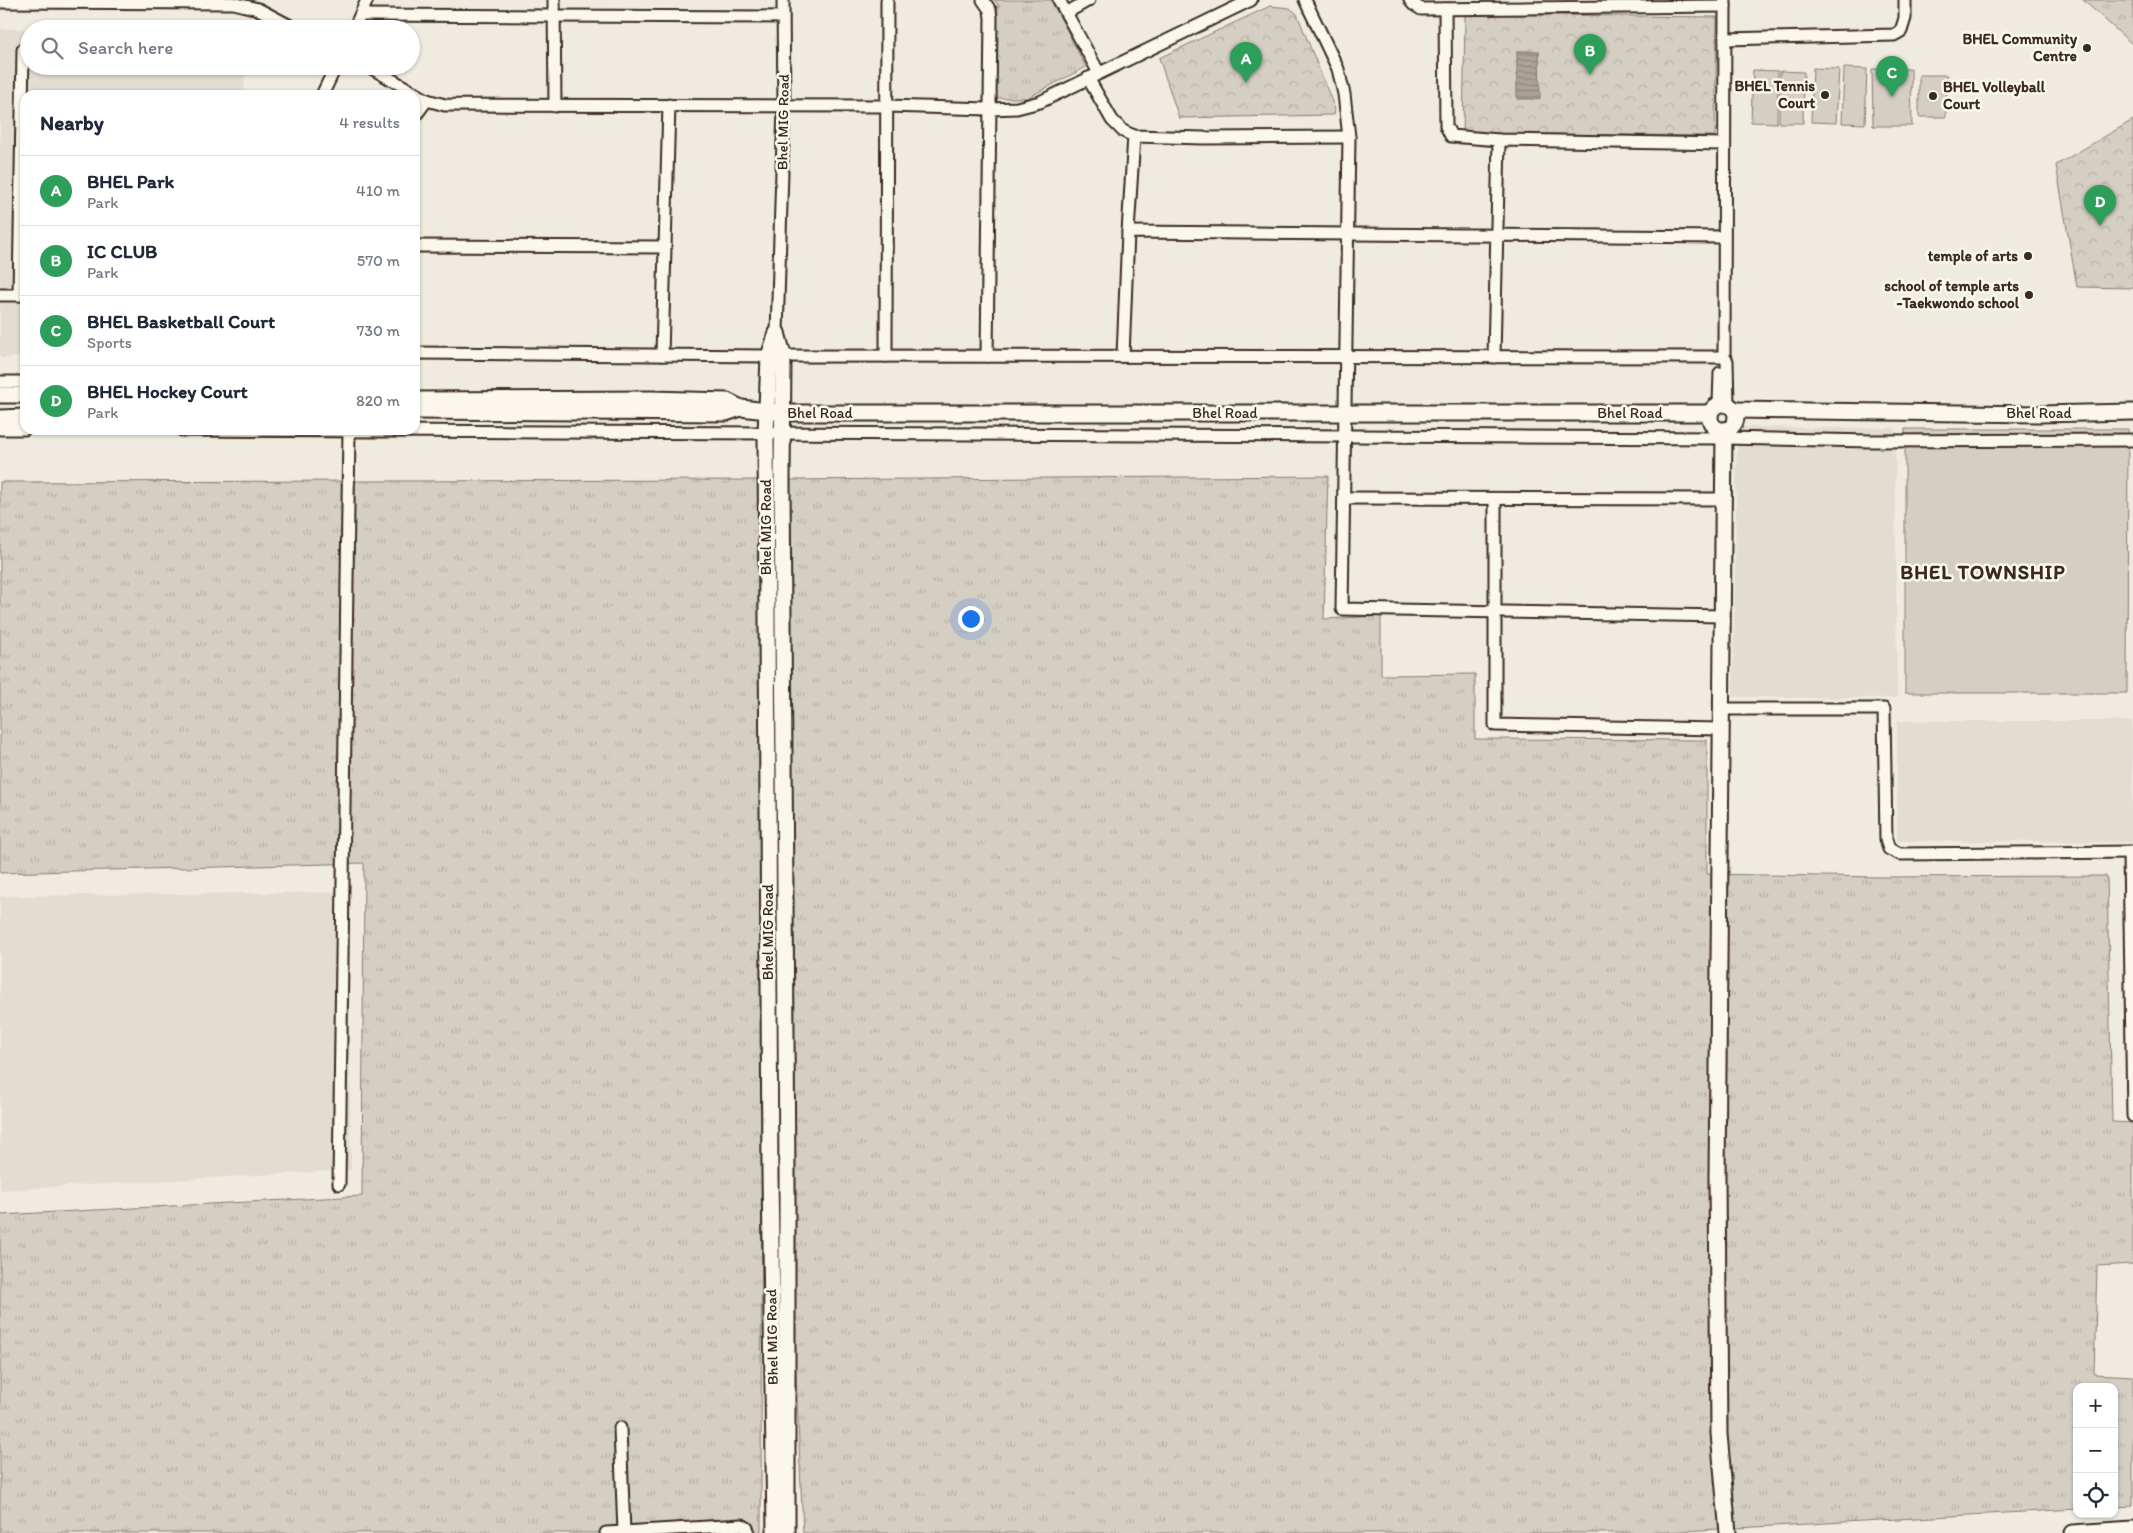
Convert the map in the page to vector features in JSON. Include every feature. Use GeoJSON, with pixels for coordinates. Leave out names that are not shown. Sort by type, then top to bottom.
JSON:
{"type":"FeatureCollection","features":[{"type":"Feature","properties":{"kind":"street"},"geometry":{"type":"LineString","coordinates":[[358,20],[367,0]]}},
{"type":"Feature","properties":{"kind":"street"},"geometry":{"type":"LineString","coordinates":[[554,0],[555,106]]}},
{"type":"Feature","properties":{"kind":"street","name":"Bhel MIG Road"},"geometry":{"type":"LineString","coordinates":[[775,1533],[770,1174],[766,434],[777,333],[784,107],[782,0]]}},
{"type":"Feature","properties":{"kind":"street"},"geometry":{"type":"LineString","coordinates":[[886,356],[887,0]]}},
{"type":"Feature","properties":{"kind":"street"},"geometry":{"type":"LineString","coordinates":[[983,0],[990,10],[991,18],[987,356]]}},
{"type":"Feature","properties":{"kind":"street"},"geometry":{"type":"LineString","coordinates":[[1059,0],[1099,73]]}},
{"type":"Feature","properties":{"kind":"street"},"geometry":{"type":"LineString","coordinates":[[1066,13],[1089,0]]}},
{"type":"Feature","properties":{"kind":"street"},"geometry":{"type":"LineString","coordinates":[[420,96],[445,105],[888,106],[989,110],[1017,108],[1040,102],[1251,0]]}},
{"type":"Feature","properties":{"kind":"street"},"geometry":{"type":"LineString","coordinates":[[1305,0],[1338,69],[1344,94],[1349,136],[1342,609],[1723,616]]}},
{"type":"Feature","properties":{"kind":"street"},"geometry":{"type":"LineString","coordinates":[[1410,0],[1421,9],[1725,3],[1724,357],[1721,361],[1723,408]]}},
{"type":"Feature","properties":{"kind":"street"},"geometry":{"type":"LineString","coordinates":[[1725,39],[1894,35],[1901,31],[1905,18],[1905,0]]}},
{"type":"Feature","properties":{"kind":"street"},"geometry":{"type":"LineString","coordinates":[[0,2],[233,3],[258,9],[279,20]]}},
{"type":"Feature","properties":{"kind":"street"},"geometry":{"type":"LineString","coordinates":[[1444,9],[1446,126],[1451,136],[1499,140],[1724,144]]}},
{"type":"Feature","properties":{"kind":"street"},"geometry":{"type":"LineString","coordinates":[[361,15],[783,17]]}},
{"type":"Feature","properties":{"kind":"street"},"geometry":{"type":"LineString","coordinates":[[22,75],[22,90]]}},
{"type":"Feature","properties":{"kind":"street"},"geometry":{"type":"LineString","coordinates":[[324,90],[332,75]]}},
{"type":"Feature","properties":{"kind":"street"},"geometry":{"type":"LineString","coordinates":[[384,75],[410,90]]}},
{"type":"Feature","properties":{"kind":"street"},"geometry":{"type":"LineString","coordinates":[[1088,78],[1112,120],[1123,131],[1134,136],[1203,138],[1349,136]]}},
{"type":"Feature","properties":{"kind":"street"},"geometry":{"type":"LineString","coordinates":[[420,109],[427,100]]}},
{"type":"Feature","properties":{"kind":"street"},"geometry":{"type":"LineString","coordinates":[[662,355],[669,105]]}},
{"type":"Feature","properties":{"kind":"street"},"geometry":{"type":"LineString","coordinates":[[1123,356],[1134,136]]}},
{"type":"Feature","properties":{"kind":"street"},"geometry":{"type":"LineString","coordinates":[[1494,357],[1499,140]]}},
{"type":"Feature","properties":{"kind":"street"},"geometry":{"type":"LineString","coordinates":[[1128,232],[1724,237]]}},
{"type":"Feature","properties":{"kind":"street"},"geometry":{"type":"LineString","coordinates":[[420,246],[664,248]]}},
{"type":"Feature","properties":{"kind":"street"},"geometry":{"type":"LineString","coordinates":[[0,295],[20,295]]}},
{"type":"Feature","properties":{"kind":"street"},"geometry":{"type":"LineString","coordinates":[[420,352],[886,356],[1724,357]]}},
{"type":"Feature","properties":{"kind":"street","name":"Bhel MIG Road"},"geometry":{"type":"LineString","coordinates":[[776,355],[784,413],[782,434],[787,1533]]}},
{"type":"Feature","properties":{"kind":"street"},"geometry":{"type":"LineString","coordinates":[[0,382],[20,382]]}},
{"type":"Feature","properties":{"kind":"street"},"geometry":{"type":"LineString","coordinates":[[0,395],[20,395]]}},
{"type":"Feature","properties":{"kind":"street","name":"Bhel Road"},"geometry":{"type":"LineString","coordinates":[[420,400],[727,401],[741,408],[784,413],[1345,414],[1723,408],[2029,414],[2133,412]]}},
{"type":"Feature","properties":{"kind":"street","name":"Bhel Road"},"geometry":{"type":"LineString","coordinates":[[420,411],[726,413],[741,408]]}},
{"type":"Feature","properties":{"kind":"street"},"geometry":{"type":"LineString","coordinates":[[1723,408],[1736,415],[1735,423],[1724,435],[1718,1176],[1719,1424],[1728,1533]]}},
{"type":"Feature","properties":{"kind":"street"},"geometry":{"type":"LineString","coordinates":[[1723,408],[1709,417],[1712,425],[1724,435]]}},
{"type":"Feature","properties":{"kind":"street"},"geometry":{"type":"LineString","coordinates":[[0,418],[20,417]]}},
{"type":"Feature","properties":{"kind":"street"},"geometry":{"type":"LineString","coordinates":[[0,429],[20,429]]}},
{"type":"Feature","properties":{"kind":"street"},"geometry":{"type":"LineString","coordinates":[[420,431],[1345,437],[1724,435],[1872,441],[2133,440]]}},
{"type":"Feature","properties":{"kind":"street"},"geometry":{"type":"LineString","coordinates":[[339,1184],[349,435]]}},
{"type":"Feature","properties":{"kind":"street"},"geometry":{"type":"LineString","coordinates":[[1344,498],[1723,499]]}},
{"type":"Feature","properties":{"kind":"street"},"geometry":{"type":"LineString","coordinates":[[1495,498],[1495,725],[1722,729]]}},
{"type":"Feature","properties":{"kind":"street"},"geometry":{"type":"LineString","coordinates":[[1722,709],[1884,709],[1886,840],[1889,849],[1900,854],[2131,852],[2133,1116]]}},
{"type":"Feature","properties":{"kind":"street"},"geometry":{"type":"LineString","coordinates":[[620,1428],[624,1532]]}},
{"type":"Feature","properties":{"kind":"street"},"geometry":{"type":"LineString","coordinates":[[606,1533],[742,1525],[750,1533]]}},
{"type":"Feature","properties":{"kind":"street"},"geometry":{"type":"LineString","coordinates":[[2072,1533],[2113,1532],[2133,1529]]}},
{"type":"Feature","properties":{"kind":"shaded area"},"geometry":{"type":"Polygon","coordinates":[[[0,29],[20,29],[20,75],[245,75],[244,90],[20,90],[20,357],[0,358],[0,29]]]}},
{"type":"Feature","properties":{"kind":"shaded area"},"geometry":{"type":"Polygon","coordinates":[[[1517,51],[1539,51],[1540,99],[1517,99],[1517,51]]]}},
{"type":"Feature","properties":{"kind":"shaded area"},"geometry":{"type":"Polygon","coordinates":[[[1737,427],[1895,428],[1897,698],[1733,697],[1737,427]]]}},
{"type":"Feature","properties":{"kind":"shaded area"},"geometry":{"type":"Polygon","coordinates":[[[1897,721],[2132,721],[2133,842],[1897,841],[1897,721]]]}},
{"type":"Feature","properties":{"kind":"shaded area"},"geometry":{"type":"Polygon","coordinates":[[[348,892],[351,1170],[0,1190],[0,896],[348,892]]]}},
{"type":"Feature","properties":{"kind":"green space"},"geometry":{"type":"Polygon","coordinates":[[[994,0],[1051,0],[1086,67],[1027,98],[995,98],[998,4],[994,0]]]}},
{"type":"Feature","properties":{"kind":"green space"},"geometry":{"type":"Polygon","coordinates":[[[2083,0],[2133,0],[2133,45],[2083,0]]]}},
{"type":"Feature","properties":{"kind":"green space"},"geometry":{"type":"Polygon","coordinates":[[[1270,6],[1290,8],[1297,14],[1335,109],[1334,115],[1179,118],[1159,58],[1270,6]]]}},
{"type":"Feature","properties":{"kind":"green space"},"geometry":{"type":"Polygon","coordinates":[[[1465,14],[1717,17],[1715,136],[1463,133],[1465,14]]]}},
{"type":"Feature","properties":{"kind":"green space","name":"BHEL Tennis Court"},"geometry":{"type":"Polygon","coordinates":[[[1813,68],[1839,69],[1836,123],[1811,122],[1813,68]]]}},
{"type":"Feature","properties":{"kind":"green space","name":"BHEL Tennis Court"},"geometry":{"type":"Polygon","coordinates":[[[1844,68],[1867,69],[1865,124],[1842,123],[1844,68]]]}},
{"type":"Feature","properties":{"kind":"green space"},"geometry":{"type":"Polygon","coordinates":[[[1872,69],[1911,69],[1912,126],[1873,126],[1872,69]]]}},
{"type":"Feature","properties":{"kind":"green space","name":"BHEL Tennis Court"},"geometry":{"type":"Polygon","coordinates":[[[1753,70],[1778,71],[1777,123],[1751,122],[1753,70]]]}},
{"type":"Feature","properties":{"kind":"green space","name":"BHEL Tennis Court"},"geometry":{"type":"Polygon","coordinates":[[[1780,71],[1804,72],[1803,123],[1779,123],[1780,71]]]}},
{"type":"Feature","properties":{"kind":"green space","name":"BHEL Volleyball Court"},"geometry":{"type":"Polygon","coordinates":[[[1919,75],[1947,75],[1946,117],[1919,117],[1919,75]]]}},
{"type":"Feature","properties":{"kind":"green space"},"geometry":{"type":"Polygon","coordinates":[[[2133,120],[2133,288],[2077,287],[2056,165],[2133,120]]]}},
{"type":"Feature","properties":{"kind":"green space"},"geometry":{"type":"Polygon","coordinates":[[[1905,429],[2128,429],[2127,693],[1905,693],[1905,429]]]}},
{"type":"Feature","properties":{"kind":"green space"},"geometry":{"type":"Polygon","coordinates":[[[1328,476],[1324,619],[1381,616],[1381,675],[1475,674],[1475,739],[1707,740],[1707,874],[1879,877],[2107,876],[2112,1122],[2133,1123],[2133,1264],[2097,1266],[2094,1374],[2133,1376],[2133,1506],[2118,1507],[2118,1383],[2073,1383],[2073,1509],[1648,1533],[803,1533],[787,1174],[782,480],[1328,476]]]}},
{"type":"Feature","properties":{"kind":"green space"},"geometry":{"type":"Polygon","coordinates":[[[763,480],[761,1533],[0,1533],[0,1215],[362,1196],[364,863],[0,873],[0,482],[763,480]]]}},
{"type":"Feature","properties":{"kind":"place","name":"BHEL Community Centre"},"geometry":{"type":"Point","coordinates":[2087,48]}},
{"type":"Feature","properties":{"kind":"place","name":"IC CLUB"},"geometry":{"type":"Point","coordinates":[1590,75]}},
{"type":"Feature","properties":{"kind":"place","name":"BHEL Park"},"geometry":{"type":"Point","coordinates":[1246,83]}},
{"type":"Feature","properties":{"kind":"place","name":"BHEL Tennis Court"},"geometry":{"type":"Point","coordinates":[1825,95]}},
{"type":"Feature","properties":{"kind":"place","name":"BHEL Volleyball Court"},"geometry":{"type":"Point","coordinates":[1933,96]}},
{"type":"Feature","properties":{"kind":"place","name":"BHEL Basketball Court"},"geometry":{"type":"Point","coordinates":[1892,97]}},
{"type":"Feature","properties":{"kind":"place","name":"BHEL Hockey Court"},"geometry":{"type":"Point","coordinates":[2100,226]}},
{"type":"Feature","properties":{"kind":"place","name":"temple of arts"},"geometry":{"type":"Point","coordinates":[2028,256]}},
{"type":"Feature","properties":{"kind":"place","name":"school of temple arts -Taekwondo school"},"geometry":{"type":"Point","coordinates":[2029,295]}},
{"type":"Feature","properties":{"kind":"district","name":"BHEL TOWNSHIP"},"geometry":{"type":"Point","coordinates":[1983,572]}}]}
